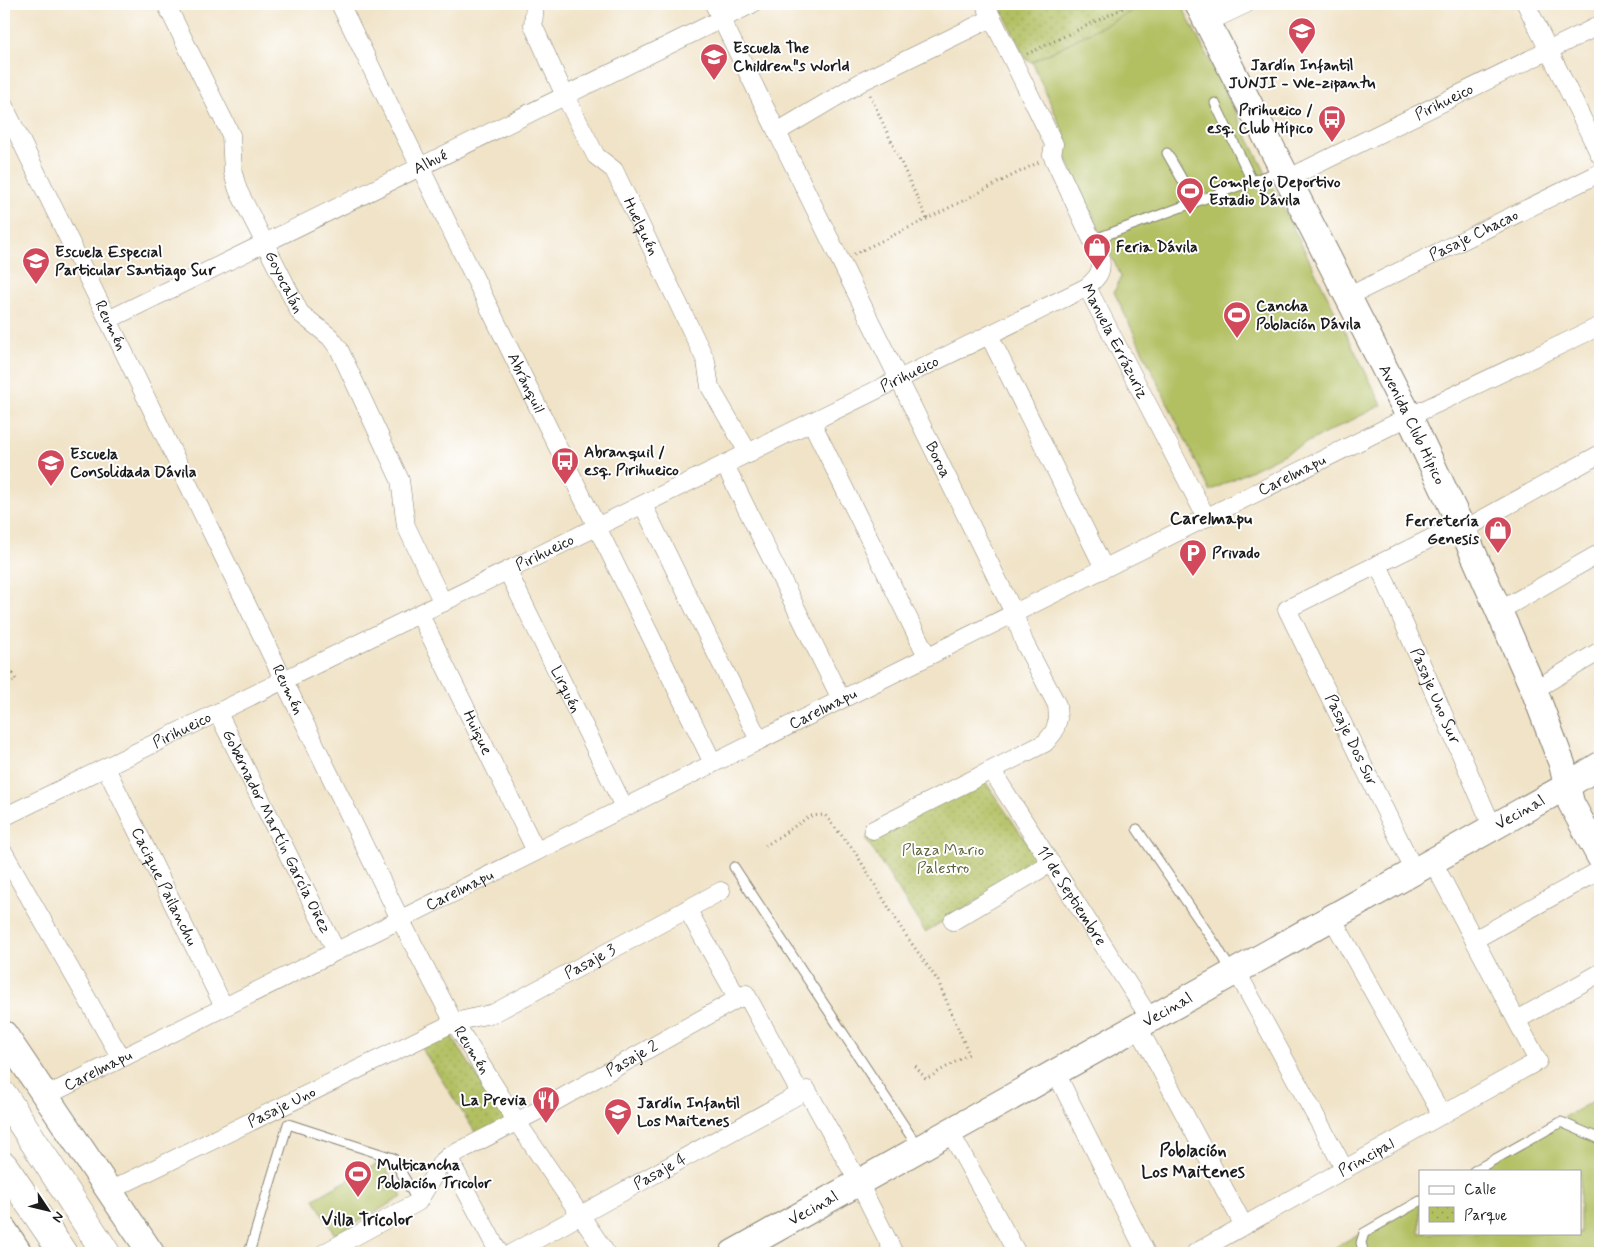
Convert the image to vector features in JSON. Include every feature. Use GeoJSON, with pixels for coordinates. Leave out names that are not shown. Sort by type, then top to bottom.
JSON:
{"type":"FeatureCollection","features":[{"type":"Feature","properties":{"kind":"highway"},"geometry":{"type":"LineString","coordinates":[[4,1096],[106,1253]]}},
{"type":"Feature","properties":{"kind":"highway"},"geometry":{"type":"LineString","coordinates":[[4,1166],[63,1253]]}},
{"type":"Feature","properties":{"kind":"street","name":"Goyocalán"},"geometry":{"type":"LineString","coordinates":[[166,4],[230,135],[236,183],[264,243],[300,313],[308,322],[330,337],[339,349],[400,480],[406,526],[443,604]]}},
{"type":"Feature","properties":{"kind":"street","name":"Abránquil"},"geometry":{"type":"LineString","coordinates":[[340,4],[713,763]]}},
{"type":"Feature","properties":{"kind":"street","name":"Huelquén"},"geometry":{"type":"LineString","coordinates":[[534,4],[533,26],[565,96],[596,156],[614,170],[706,361],[710,387],[749,454]]}},
{"type":"Feature","properties":{"kind":"street","name":"Alhué"},"geometry":{"type":"LineString","coordinates":[[108,320],[565,96],[717,11],[752,4]]}},
{"type":"Feature","properties":{"kind":"street"},"geometry":{"type":"LineString","coordinates":[[1203,13],[1246,4]]}},
{"type":"Feature","properties":{"kind":"street"},"geometry":{"type":"LineString","coordinates":[[1526,4],[1600,155]]}},
{"type":"Feature","properties":{"kind":"street","name":"Boroa"},"geometry":{"type":"LineString","coordinates":[[717,11],[1014,613],[1024,642],[1057,705],[1058,719],[1054,732],[1045,743],[873,830]]}},
{"type":"Feature","properties":{"kind":"street"},"geometry":{"type":"LineString","coordinates":[[776,132],[988,11]]}},
{"type":"Feature","properties":{"kind":"street","name":"Manuela Errázuriz"},"geometry":{"type":"LineString","coordinates":[[988,11],[1054,144],[1052,155],[1102,265],[1100,275],[1087,287],[1206,517]]}},
{"type":"Feature","properties":{"kind":"street","name":"Avenida Club Hípico"},"geometry":{"type":"LineString","coordinates":[[1203,13],[1409,416],[1462,527],[1534,690],[1562,764],[1565,787],[1570,803],[1600,857]]}},
{"type":"Feature","properties":{"kind":"street","name":"Pirihueico"},"geometry":{"type":"LineString","coordinates":[[1285,174],[1600,25]]}},
{"type":"Feature","properties":{"kind":"street","name":"Reumén"},"geometry":{"type":"LineString","coordinates":[[4,106],[400,919],[455,1022],[517,1122],[606,1253]]}},
{"type":"Feature","properties":{"kind":"street","name":"Pasaje Chacao"},"geometry":{"type":"LineString","coordinates":[[1347,297],[1600,173]]}},
{"type":"Feature","properties":{"kind":"street","name":"Pirihueico"},"geometry":{"type":"LineString","coordinates":[[4,818],[1087,287]]}},
{"type":"Feature","properties":{"kind":"street","name":"Carelmapu"},"geometry":{"type":"LineString","coordinates":[[46,1096],[1409,416],[1600,326]]}},
{"type":"Feature","properties":{"kind":"street"},"geometry":{"type":"LineString","coordinates":[[989,335],[1104,568]]}},
{"type":"Feature","properties":{"kind":"street"},"geometry":{"type":"LineString","coordinates":[[812,423],[927,656]]}},
{"type":"Feature","properties":{"kind":"street"},"geometry":{"type":"LineString","coordinates":[[1378,564],[1462,527],[1600,454]]}},
{"type":"Feature","properties":{"kind":"street"},"geometry":{"type":"LineString","coordinates":[[725,465],[841,699]]}},
{"type":"Feature","properties":{"kind":"street"},"geometry":{"type":"LineString","coordinates":[[643,506],[759,740]]}},
{"type":"Feature","properties":{"kind":"street"},"geometry":{"type":"LineString","coordinates":[[1499,610],[1600,553]]}},
{"type":"Feature","properties":{"kind":"street","name":"Pasaje Dos Sur"},"geometry":{"type":"LineString","coordinates":[[1378,564],[1287,609],[1424,867]]}},
{"type":"Feature","properties":{"kind":"street","name":"Pasaje Uno Sur"},"geometry":{"type":"LineString","coordinates":[[1378,564],[1493,828]]}},
{"type":"Feature","properties":{"kind":"street","name":"Lirquén"},"geometry":{"type":"LineString","coordinates":[[508,572],[624,807]]}},
{"type":"Feature","properties":{"kind":"street","name":"Huique"},"geometry":{"type":"LineString","coordinates":[[420,615],[536,851]]}},
{"type":"Feature","properties":{"kind":"street"},"geometry":{"type":"LineString","coordinates":[[1534,690],[1600,651]]}},
{"type":"Feature","properties":{"kind":"street","name":"Gobernador Martín García Oñez"},"geometry":{"type":"LineString","coordinates":[[218,713],[336,951]]}},
{"type":"Feature","properties":{"kind":"street","name":"Vecinal"},"geometry":{"type":"LineString","coordinates":[[750,1249],[859,1183],[1424,867],[1600,765]]}},
{"type":"Feature","properties":{"kind":"street","name":"Cacique Pailanchu"},"geometry":{"type":"LineString","coordinates":[[106,768],[224,1007]]}},
{"type":"Feature","properties":{"kind":"street","name":"11 de Septiembre"},"geometry":{"type":"LineString","coordinates":[[992,771],[1051,863],[1144,1023]]}},
{"type":"Feature","properties":{"kind":"street"},"geometry":{"type":"LineString","coordinates":[[4,853],[121,1058]]}},
{"type":"Feature","properties":{"kind":"street"},"geometry":{"type":"LineString","coordinates":[[953,921],[1051,863]]}},
{"type":"Feature","properties":{"kind":"street"},"geometry":{"type":"LineString","coordinates":[[1424,867],[1474,940],[1517,1020],[1600,973]]}},
{"type":"Feature","properties":{"kind":"street"},"geometry":{"type":"LineString","coordinates":[[1474,940],[1600,870]]}},
{"type":"Feature","properties":{"kind":"street","name":"Pasaje 3"},"geometry":{"type":"LineString","coordinates":[[455,1022],[494,1013],[721,891]]}},
{"type":"Feature","properties":{"kind":"street"},"geometry":{"type":"LineString","coordinates":[[687,909],[804,1091],[859,1183],[894,1253]]}},
{"type":"Feature","properties":{"kind":"street"},"geometry":{"type":"LineString","coordinates":[[1332,918],[1442,1115]]}},
{"type":"Feature","properties":{"kind":"street"},"geometry":{"type":"LineString","coordinates":[[1235,973],[1345,1170]]}},
{"type":"Feature","properties":{"kind":"street","name":"Pasaje 2"},"geometry":{"type":"LineString","coordinates":[[448,1157],[517,1122],[742,996]]}},
{"type":"Feature","properties":{"kind":"street","name":"Principal"},"geometry":{"type":"LineString","coordinates":[[1195,1253],[1538,1061],[1517,1020]]}},
{"type":"Feature","properties":{"kind":"street","name":"Pasaje Uno"},"geometry":{"type":"LineString","coordinates":[[110,1191],[455,1022]]}},
{"type":"Feature","properties":{"kind":"street"},"geometry":{"type":"LineString","coordinates":[[1144,1023],[1244,1226]]}},
{"type":"Feature","properties":{"kind":"street"},"geometry":{"type":"LineString","coordinates":[[4,1034],[150,1253]]}},
{"type":"Feature","properties":{"kind":"street"},"geometry":{"type":"LineString","coordinates":[[1056,1073],[1146,1253]]}},
{"type":"Feature","properties":{"kind":"street","name":"Pasaje 4"},"geometry":{"type":"LineString","coordinates":[[512,1253],[804,1091]]}},
{"type":"Feature","properties":{"kind":"street"},"geometry":{"type":"LineString","coordinates":[[950,1132],[1018,1253]]}},
{"type":"Feature","properties":{"kind":"street"},"geometry":{"type":"LineString","coordinates":[[324,1253],[418,1202],[441,1162],[448,1157],[499,1253]]}},
{"type":"Feature","properties":{"kind":"street"},"geometry":{"type":"LineString","coordinates":[[4,1230],[19,1253]]}},
{"type":"Feature","properties":{"kind":"lane"},"geometry":{"type":"LineString","coordinates":[[1215,103],[1252,181]]}},
{"type":"Feature","properties":{"kind":"lane"},"geometry":{"type":"LineString","coordinates":[[1167,153],[1195,202]]}},
{"type":"Feature","properties":{"kind":"lane"},"geometry":{"type":"LineString","coordinates":[[1092,240],[1252,181],[1285,174]]}},
{"type":"Feature","properties":{"kind":"lane"},"geometry":{"type":"LineString","coordinates":[[1137,829],[1235,973]]}},
{"type":"Feature","properties":{"kind":"lane"},"geometry":{"type":"LineString","coordinates":[[734,867],[920,1149]]}},
{"type":"Feature","properties":{"kind":"lane"},"geometry":{"type":"LineString","coordinates":[[248,1253],[288,1124],[280,1107]]}},
{"type":"Feature","properties":{"kind":"lane"},"geometry":{"type":"LineString","coordinates":[[1476,1170],[1561,1122],[1600,1139]]}},
{"type":"Feature","properties":{"kind":"lane"},"geometry":{"type":"LineString","coordinates":[[288,1124],[393,1158],[418,1202]]}},
{"type":"Feature","properties":{"kind":"lane"},"geometry":{"type":"LineString","coordinates":[[1364,1253],[1361,1243],[1364,1233],[1419,1202]]}},
{"type":"Feature","properties":{"kind":"path"},"geometry":{"type":"LineString","coordinates":[[1118,4],[1120,9]]}},
{"type":"Feature","properties":{"kind":"path"},"geometry":{"type":"LineString","coordinates":[[1013,61],[1132,4]]}},
{"type":"Feature","properties":{"kind":"path"},"geometry":{"type":"LineString","coordinates":[[863,81],[928,219]]}},
{"type":"Feature","properties":{"kind":"path"},"geometry":{"type":"LineString","coordinates":[[840,260],[928,219],[1052,155]]}},
{"type":"Feature","properties":{"kind":"path"},"geometry":{"type":"LineString","coordinates":[[4,679],[13,674],[16,680],[5,685]]}},
{"type":"Feature","properties":{"kind":"path"},"geometry":{"type":"LineString","coordinates":[[765,846],[810,816],[825,815],[855,852],[903,931],[938,981],[969,1054],[926,1079],[914,1064]]}},
{"type":"Feature","properties":{"kind":"green space"},"geometry":{"type":"Polygon","coordinates":[[[999,4],[1146,4],[1032,62],[1026,60],[999,4]]]}},
{"type":"Feature","properties":{"kind":"green space","name":"Complejo Deportivo Estadio Dávila"},"geometry":{"type":"Polygon","coordinates":[[[1146,4],[1181,4],[1382,405],[1210,491],[1114,292],[1121,277],[1064,153],[1066,138],[1032,62],[1146,4]]]}},
{"type":"Feature","properties":{"kind":"green space","name":"Plaza Mario Palestro"},"geometry":{"type":"Polygon","coordinates":[[[984,780],[1041,863],[925,932],[866,839],[984,780]]]}},
{"type":"Feature","properties":{"kind":"green space"},"geometry":{"type":"Polygon","coordinates":[[[449,1032],[505,1120],[477,1135],[420,1046],[449,1032]]]}},
{"type":"Feature","properties":{"kind":"green space"},"geometry":{"type":"Polygon","coordinates":[[[1600,1097],[1600,1253],[1325,1253],[1419,1200],[1419,1234],[1582,1234],[1582,1170],[1472,1170],[1600,1097]]]}},
{"type":"Feature","properties":{"kind":"green space","name":"Multicancha Población Tricolor"},"geometry":{"type":"Polygon","coordinates":[[[382,1161],[402,1197],[335,1235],[314,1199],[382,1161]]]}},
{"type":"Feature","properties":{"kind":"place","name":"Jardín Infantil JUNJI - We-zipantu"},"geometry":{"type":"Point","coordinates":[1302,55]}},
{"type":"Feature","properties":{"kind":"place","name":"Escuela The Children\"s World"},"geometry":{"type":"Point","coordinates":[714,81]}},
{"type":"Feature","properties":{"kind":"place","name":"Pirihueico / esq. Club Hípico"},"geometry":{"type":"Point","coordinates":[1332,143]}},
{"type":"Feature","properties":{"kind":"place","name":"Complejo Deportivo Estadio Dávila"},"geometry":{"type":"Point","coordinates":[1190,215]}},
{"type":"Feature","properties":{"kind":"place","name":"Feria Dávila"},"geometry":{"type":"Point","coordinates":[1097,271]}},
{"type":"Feature","properties":{"kind":"place","name":"Escuela Especial Particular Santiago Sur"},"geometry":{"type":"Point","coordinates":[36,285]}},
{"type":"Feature","properties":{"kind":"place","name":"Cancha Población Dávila"},"geometry":{"type":"Point","coordinates":[1237,339]}},
{"type":"Feature","properties":{"kind":"place","name":"Abranquil / esq. Pirihueico"},"geometry":{"type":"Point","coordinates":[565,485]}},
{"type":"Feature","properties":{"kind":"place","name":"Escuela Consolidada Dávila"},"geometry":{"type":"Point","coordinates":[51,487]}},
{"type":"Feature","properties":{"kind":"place","name":"Ferretería Genesis"},"geometry":{"type":"Point","coordinates":[1498,554]}},
{"type":"Feature","properties":{"kind":"place","name":"Privado"},"geometry":{"type":"Point","coordinates":[1193,577]}},
{"type":"Feature","properties":{"kind":"place","name":"La Previa"},"geometry":{"type":"Point","coordinates":[546,1124]}},
{"type":"Feature","properties":{"kind":"place","name":"Jardín Infantil Los Maitenes"},"geometry":{"type":"Point","coordinates":[618,1136]}},
{"type":"Feature","properties":{"kind":"place","name":"Multicancha Población Tricolor"},"geometry":{"type":"Point","coordinates":[358,1198]}},
{"type":"Feature","properties":{"kind":"district","name":"Carelmapu"},"geometry":{"type":"Point","coordinates":[1211,519]}},
{"type":"Feature","properties":{"kind":"district","name":"Población Los Maitenes"},"geometry":{"type":"Point","coordinates":[1193,1161]}},
{"type":"Feature","properties":{"kind":"district","name":"Villa Tricolor"},"geometry":{"type":"Point","coordinates":[367,1220]}}]}
